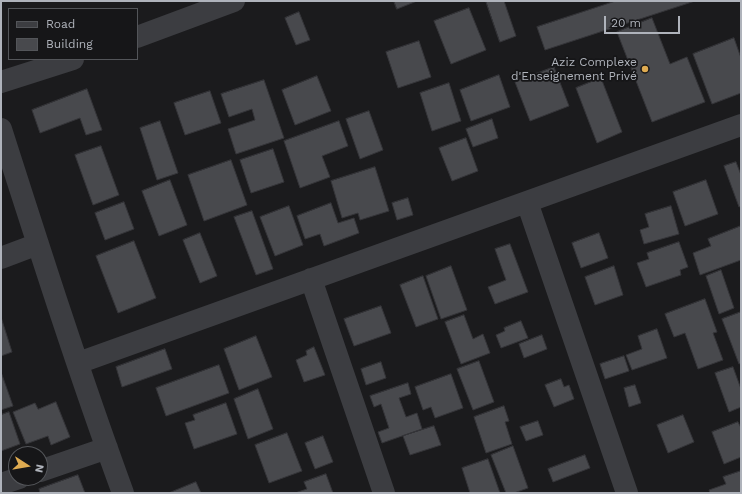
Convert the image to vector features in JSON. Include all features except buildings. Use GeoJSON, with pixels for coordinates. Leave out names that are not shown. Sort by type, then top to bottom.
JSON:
{"type":"FeatureCollection","features":[{"type":"Feature","properties":{"kind":"street"},"geometry":{"type":"LineString","coordinates":[[138,37],[234,1]]}},
{"type":"Feature","properties":{"kind":"street"},"geometry":{"type":"LineString","coordinates":[[1,82],[70,60]]}},
{"type":"Feature","properties":{"kind":"street"},"geometry":{"type":"LineString","coordinates":[[78,363],[741,125]]}},
{"type":"Feature","properties":{"kind":"street"},"geometry":{"type":"LineString","coordinates":[[1,129],[38,244],[123,493]]}},
{"type":"Feature","properties":{"kind":"street"},"geometry":{"type":"LineString","coordinates":[[527,202],[627,493]]}},
{"type":"Feature","properties":{"kind":"street"},"geometry":{"type":"LineString","coordinates":[[1,258],[38,244]]}},
{"type":"Feature","properties":{"kind":"street"},"geometry":{"type":"LineString","coordinates":[[311,280],[384,493]]}},
{"type":"Feature","properties":{"kind":"street"},"geometry":{"type":"LineString","coordinates":[[48,468],[107,448]]}},
{"type":"Feature","properties":{"kind":"place","name":"Aziz Complexe d'Enseignement Privé"},"geometry":{"type":"Point","coordinates":[645,69]}}]}
